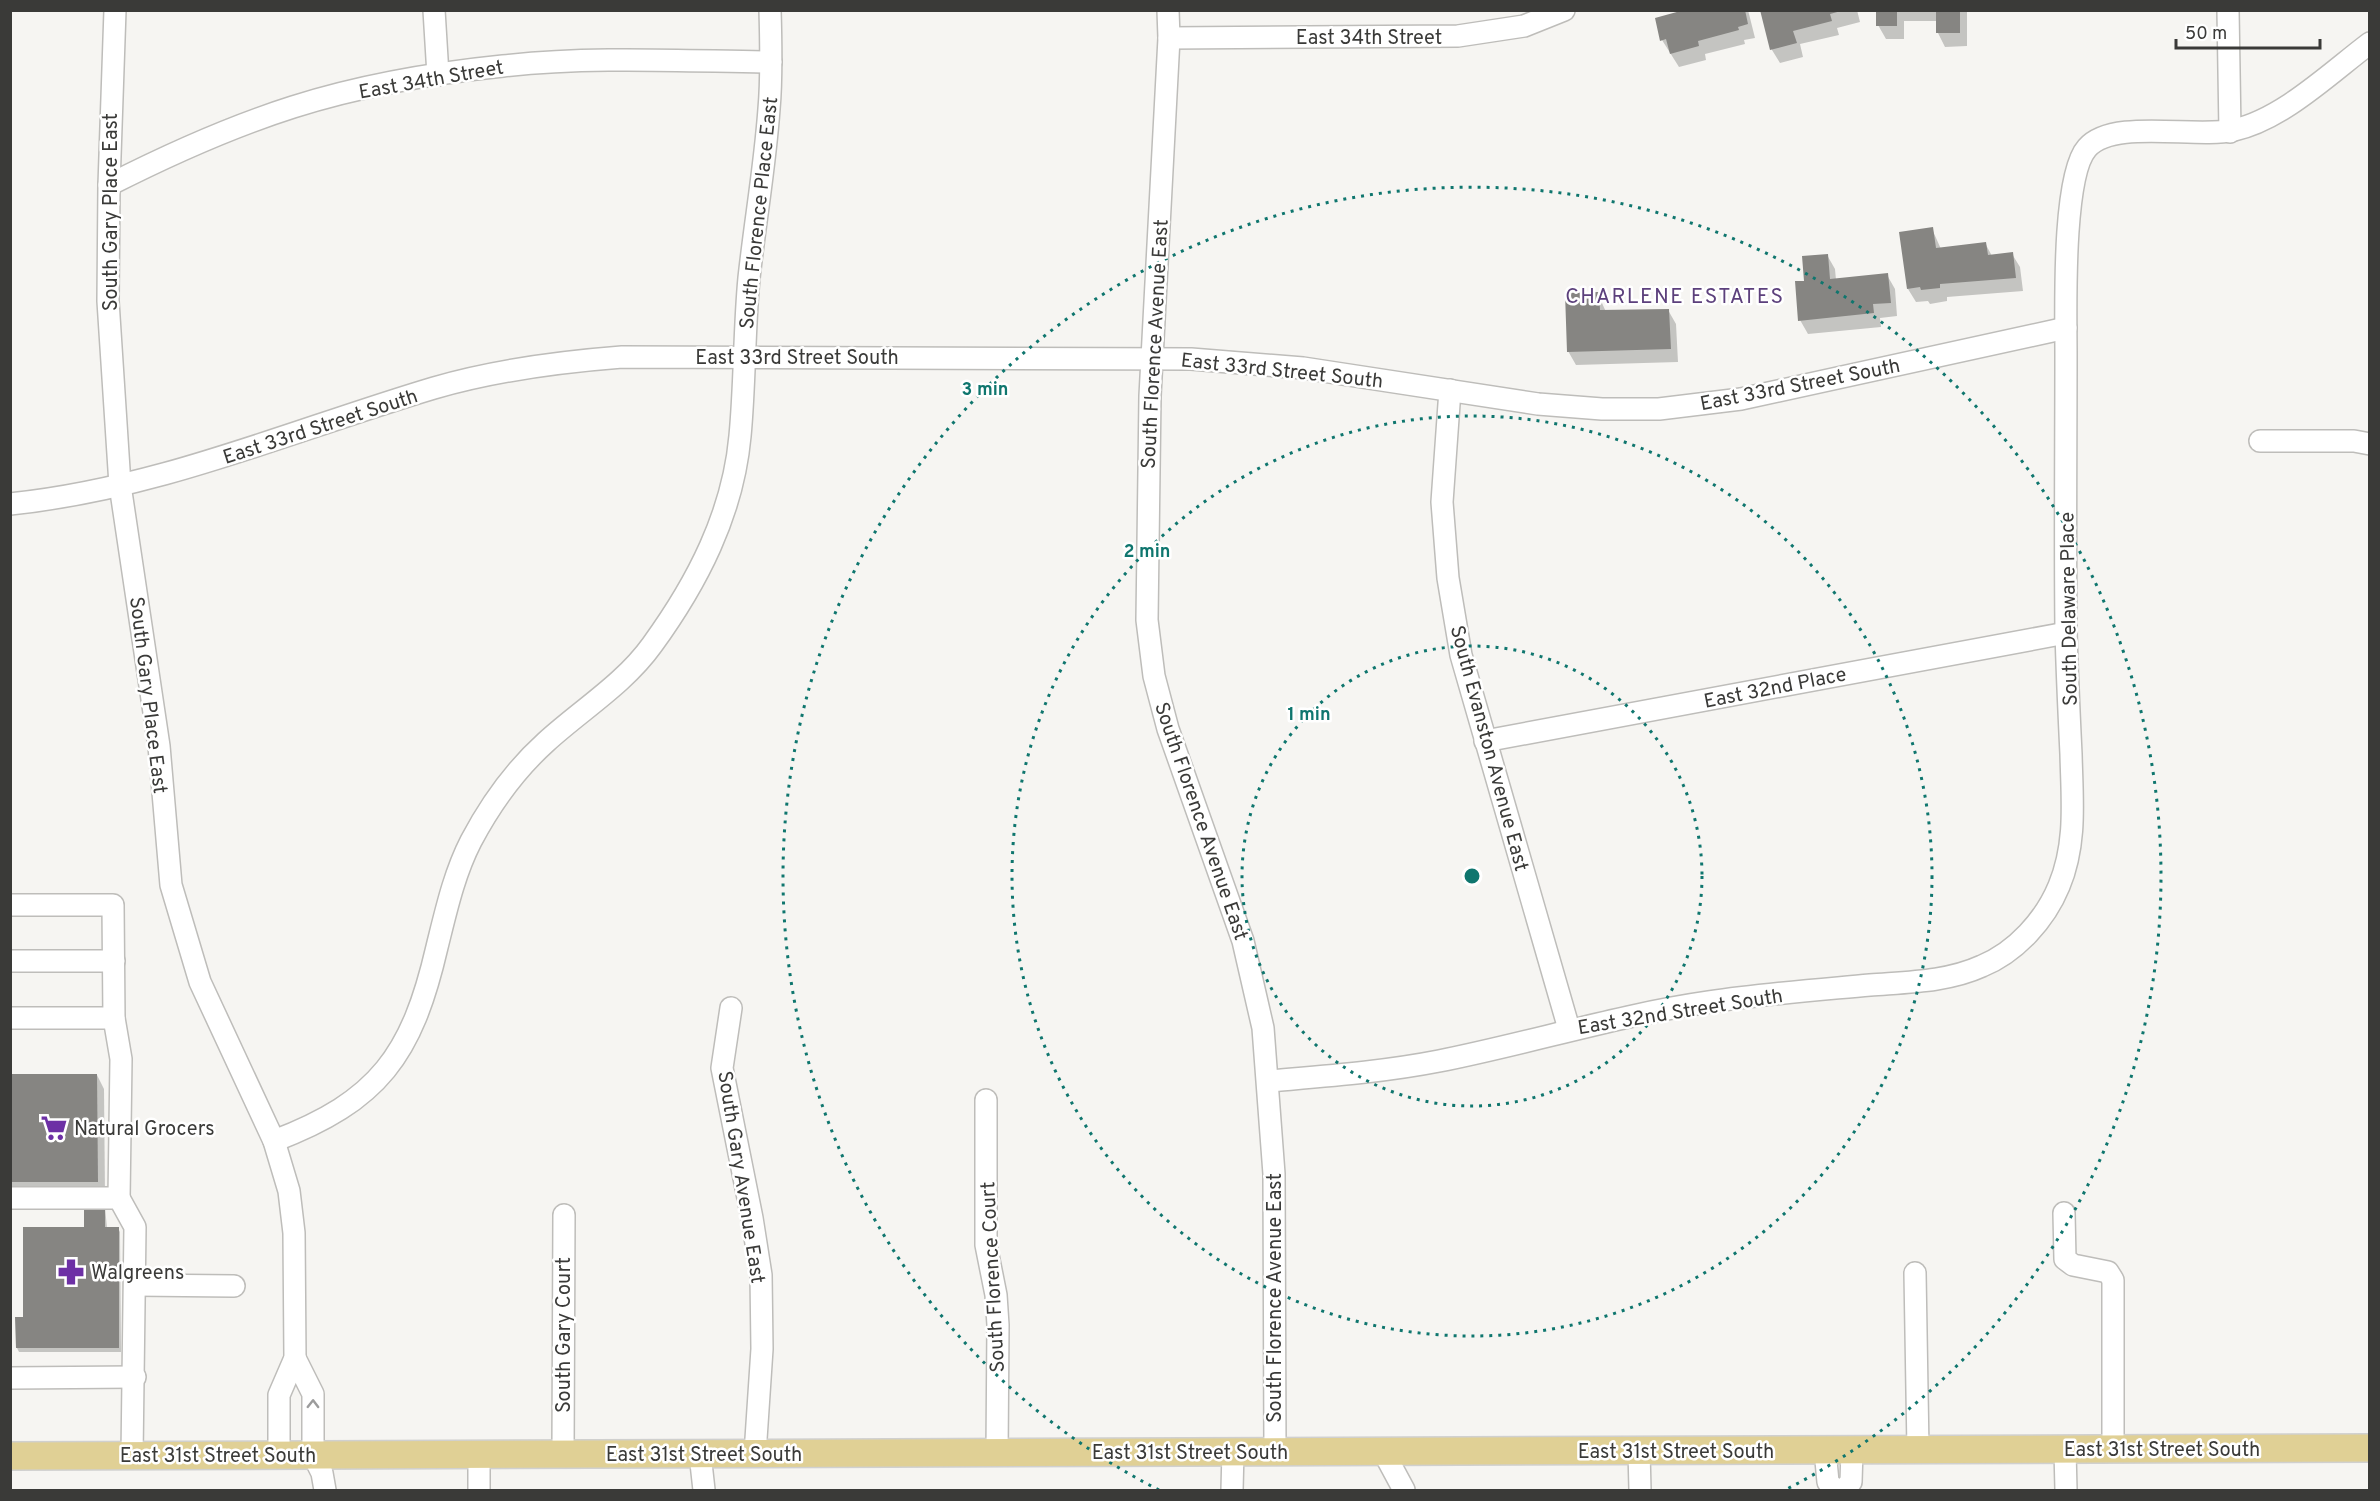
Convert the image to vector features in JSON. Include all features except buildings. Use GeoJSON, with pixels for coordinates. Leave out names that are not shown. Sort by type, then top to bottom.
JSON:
{"type":"FeatureCollection","features":[{"type":"Feature","properties":{"kind":"main road","name":"East 31st Street South"},"geometry":{"type":"LineString","coordinates":[[10,1456],[2370,1448]]}},
{"type":"Feature","properties":{"kind":"street","name":"South Gary Place East"},"geometry":{"type":"LineString","coordinates":[[115,10],[108,301],[120,485],[159,746],[171,885],[183,933],[200,982],[274,1141],[288,1191],[294,1233],[295,1358],[279,1395],[279,1455]]}},
{"type":"Feature","properties":{"kind":"street"},"geometry":{"type":"LineString","coordinates":[[434,10],[438,75]]}},
{"type":"Feature","properties":{"kind":"street","name":"South Florence Place East"},"geometry":{"type":"LineString","coordinates":[[274,1141],[313,1126],[350,1104],[383,1075],[401,1051],[416,1022],[428,986],[456,877],[470,843],[495,800],[545,742],[618,682],[650,649],[694,584],[723,514],[740,439],[748,282],[766,147],[771,62],[770,10]]}},
{"type":"Feature","properties":{"kind":"street","name":"South Florence Avenue East"},"geometry":{"type":"LineString","coordinates":[[1168,10],[1169,38],[1151,358],[1146,570],[1148,620],[1154,676],[1185,783],[1243,941],[1263,1028],[1269,1081],[1274,1174],[1275,1451]]}},
{"type":"Feature","properties":{"kind":"street","name":"East 34th Street"},"geometry":{"type":"LineString","coordinates":[[1169,38],[1458,36],[1524,26],[1564,10]]}},
{"type":"Feature","properties":{"kind":"street"},"geometry":{"type":"LineString","coordinates":[[2228,10],[2230,132]]}},
{"type":"Feature","properties":{"kind":"street"},"geometry":{"type":"LineString","coordinates":[[2066,328],[2070,193],[2077,162],[2090,144],[2114,134],[2230,132],[2275,114],[2370,44]]}},
{"type":"Feature","properties":{"kind":"street","name":"East 34th Street"},"geometry":{"type":"LineString","coordinates":[[109,185],[169,155],[293,107],[438,75],[504,66],[584,61],[771,62]]}},
{"type":"Feature","properties":{"kind":"street","name":"East 33rd Street South"},"geometry":{"type":"LineString","coordinates":[[10,504],[46,500],[120,485],[219,459],[435,388],[496,373],[561,362],[622,357],[1151,358],[1303,368],[1538,404],[1602,409],[1695,406],[1752,397],[2066,328]]}},
{"type":"Feature","properties":{"kind":"street","name":"South Delaware Place"},"geometry":{"type":"LineString","coordinates":[[2058,888],[2070,854],[2073,818],[2066,633],[2066,328]]}},
{"type":"Feature","properties":{"kind":"street","name":"South Evanston Avenue East"},"geometry":{"type":"LineString","coordinates":[[1450,390],[1442,502],[1448,578],[1461,655],[1569,1029]]}},
{"type":"Feature","properties":{"kind":"street"},"geometry":{"type":"LineString","coordinates":[[2260,441],[2354,441],[2370,444]]}},
{"type":"Feature","properties":{"kind":"street","name":"East 32nd Place"},"geometry":{"type":"LineString","coordinates":[[1485,741],[2066,633]]}},
{"type":"Feature","properties":{"kind":"street","name":"East 32nd Street South"},"geometry":{"type":"LineString","coordinates":[[1269,1081],[1375,1072],[1439,1061],[1569,1029],[1704,1003],[1961,974],[1983,966],[2017,944],[2037,924],[2058,888]]}},
{"type":"Feature","properties":{"kind":"street"},"geometry":{"type":"LineString","coordinates":[[10,904],[113,905],[114,1018],[121,1059],[119,1198],[135,1227],[135,1377],[132,1456]]}},
{"type":"Feature","properties":{"kind":"street"},"geometry":{"type":"LineString","coordinates":[[10,961],[114,961]]}},
{"type":"Feature","properties":{"kind":"street","name":"South Gary Avenue East"},"geometry":{"type":"LineString","coordinates":[[731,1008],[722,1068],[761,1275],[762,1349],[755,1454]]}},
{"type":"Feature","properties":{"kind":"street"},"geometry":{"type":"LineString","coordinates":[[10,1018],[114,1018]]}},
{"type":"Feature","properties":{"kind":"street","name":"South Florence Court"},"geometry":{"type":"LineString","coordinates":[[986,1100],[986,1245],[996,1295],[998,1325],[998,1453]]}},
{"type":"Feature","properties":{"kind":"street"},"geometry":{"type":"LineString","coordinates":[[10,1198],[119,1198]]}},
{"type":"Feature","properties":{"kind":"street"},"geometry":{"type":"LineString","coordinates":[[2064,1213],[2065,1259],[2073,1264],[2108,1272],[2113,1280],[2113,1450]]}},
{"type":"Feature","properties":{"kind":"street","name":"South Gary Court"},"geometry":{"type":"LineString","coordinates":[[563,1454],[564,1215]]}},
{"type":"Feature","properties":{"kind":"street"},"geometry":{"type":"LineString","coordinates":[[1915,1273],[1918,1450]]}},
{"type":"Feature","properties":{"kind":"street"},"geometry":{"type":"LineString","coordinates":[[135,1285],[234,1286]]}},
{"type":"Feature","properties":{"kind":"street","name":"South Gary Place East"},"geometry":{"type":"LineString","coordinates":[[295,1358],[313,1394],[313,1455]]}},
{"type":"Feature","properties":{"kind":"street"},"geometry":{"type":"LineString","coordinates":[[10,1378],[135,1377]]}},
{"type":"Feature","properties":{"kind":"street"},"geometry":{"type":"LineString","coordinates":[[1825,1450],[1828,1482],[1835,1491]]}},
{"type":"Feature","properties":{"kind":"street"},"geometry":{"type":"LineString","coordinates":[[1843,1491],[1851,1482],[1852,1450]]}},
{"type":"Feature","properties":{"kind":"street"},"geometry":{"type":"LineString","coordinates":[[2065,1450],[2066,1491]]}},
{"type":"Feature","properties":{"kind":"street"},"geometry":{"type":"LineString","coordinates":[[1232,1491],[1233,1451]]}},
{"type":"Feature","properties":{"kind":"street"},"geometry":{"type":"LineString","coordinates":[[1383,1451],[1404,1491]]}},
{"type":"Feature","properties":{"kind":"street"},"geometry":{"type":"LineString","coordinates":[[1639,1451],[1640,1491]]}},
{"type":"Feature","properties":{"kind":"street"},"geometry":{"type":"LineString","coordinates":[[479,1454],[479,1491]]}},
{"type":"Feature","properties":{"kind":"street"},"geometry":{"type":"LineString","coordinates":[[700,1454],[704,1491]]}},
{"type":"Feature","properties":{"kind":"street"},"geometry":{"type":"LineString","coordinates":[[313,1455],[322,1473],[325,1491]]}},
{"type":"Feature","properties":{"kind":"place","name":"Natural Grocers"},"geometry":{"type":"Point","coordinates":[54,1128]}},
{"type":"Feature","properties":{"kind":"place","name":"Walgreens"},"geometry":{"type":"Point","coordinates":[71,1272]}},
{"type":"Feature","properties":{"kind":"district","name":"CHARLENE ESTATES"},"geometry":{"type":"Point","coordinates":[1675,296]}}]}
